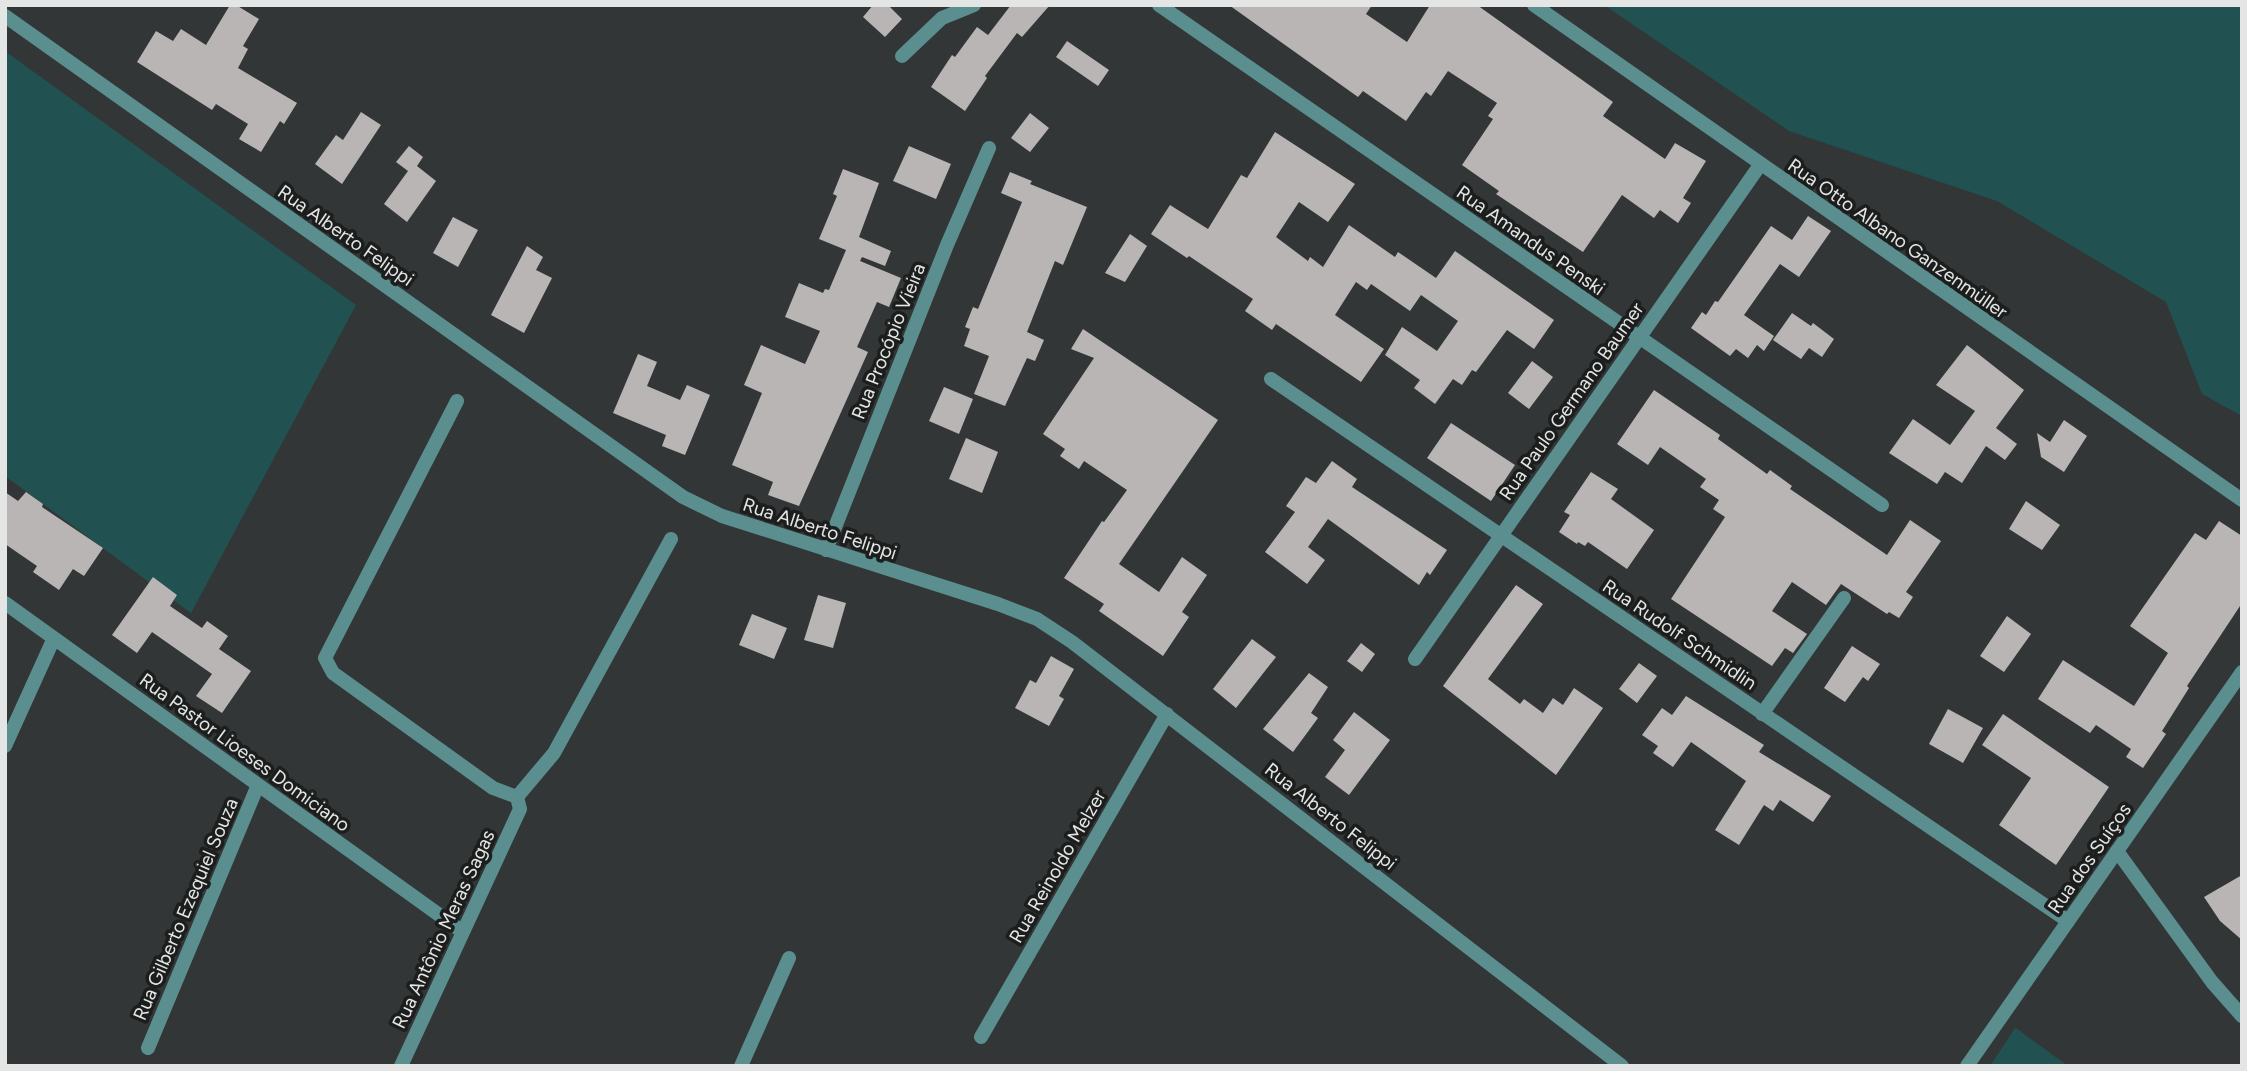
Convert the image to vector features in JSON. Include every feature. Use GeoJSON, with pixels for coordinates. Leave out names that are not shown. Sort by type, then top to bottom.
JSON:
{"type":"FeatureCollection","features":[{"type":"Feature","properties":{"kind":"street"},"geometry":{"type":"LineString","coordinates":[[902,56],[942,18],[974,5]]}},
{"type":"Feature","properties":{"kind":"street","name":"Rua Amandus Penski"},"geometry":{"type":"LineString","coordinates":[[1159,5],[1882,505]]}},
{"type":"Feature","properties":{"kind":"street","name":"Rua Otto Albano Ganzenmüller"},"geometry":{"type":"LineString","coordinates":[[1534,5],[2242,500]]}},
{"type":"Feature","properties":{"kind":"street","name":"Rua Alberto Felippi"},"geometry":{"type":"LineString","coordinates":[[5,16],[683,497],[722,516],[998,604],[1037,619],[1167,714],[1622,1066]]}},
{"type":"Feature","properties":{"kind":"street","name":"Rua Procópio Vieira"},"geometry":{"type":"LineString","coordinates":[[826,550],[937,270],[989,148]]}},
{"type":"Feature","properties":{"kind":"street","name":"Rua Paulo Germano Baumer"},"geometry":{"type":"LineString","coordinates":[[1415,659],[1760,165]]}},
{"type":"Feature","properties":{"kind":"street","name":"Rua Rudolf Schmidlin"},"geometry":{"type":"LineString","coordinates":[[1271,379],[2068,921]]}},
{"type":"Feature","properties":{"kind":"street"},"geometry":{"type":"LineString","coordinates":[[457,401],[325,658],[333,673],[493,788],[518,803]]}},
{"type":"Feature","properties":{"kind":"street","name":"Rua Antônio Meras Sagas"},"geometry":{"type":"LineString","coordinates":[[401,1066],[463,932],[518,803],[554,753],[671,539]]}},
{"type":"Feature","properties":{"kind":"street"},"geometry":{"type":"LineString","coordinates":[[1762,714],[1844,598]]}},
{"type":"Feature","properties":{"kind":"street","name":"Rua Pastor Lioeses Domiciano"},"geometry":{"type":"LineString","coordinates":[[5,603],[463,932]]}},
{"type":"Feature","properties":{"kind":"street"},"geometry":{"type":"LineString","coordinates":[[5,746],[54,638]]}},
{"type":"Feature","properties":{"kind":"street","name":"Rua dos Suíços"},"geometry":{"type":"LineString","coordinates":[[1967,1066],[2242,672]]}},
{"type":"Feature","properties":{"kind":"street","name":"Rua Reinoldo Melzer"},"geometry":{"type":"LineString","coordinates":[[981,1037],[1167,714]]}},
{"type":"Feature","properties":{"kind":"street","name":"Rua Gilberto Ezequiel Souza"},"geometry":{"type":"LineString","coordinates":[[148,1048],[258,785]]}},
{"type":"Feature","properties":{"kind":"street"},"geometry":{"type":"LineString","coordinates":[[2117,850],[2212,982],[2242,1016]]}},
{"type":"Feature","properties":{"kind":"street"},"geometry":{"type":"LineString","coordinates":[[741,1066],[789,958]]}},
{"type":"Feature","properties":{"kind":"shaded area"},"geometry":{"type":"Polygon","coordinates":[[[1604,5],[2242,5],[2242,416],[2202,394],[2166,302],[1997,201],[1789,131],[1604,5]]]}},
{"type":"Feature","properties":{"kind":"shaded area"},"geometry":{"type":"Polygon","coordinates":[[[5,51],[356,305],[191,613],[5,476],[5,51]]]}},
{"type":"Feature","properties":{"kind":"shaded area"},"geometry":{"type":"Polygon","coordinates":[[[2016,1028],[2068,1066],[1990,1066],[2016,1028]]]}},
{"type":"Feature","properties":{"kind":"building"},"geometry":{"type":"Polygon","coordinates":[[[230,5],[236,5],[259,19],[243,46],[248,49],[238,68],[297,103],[284,124],[280,121],[261,152],[239,139],[248,124],[216,104],[212,110],[137,62],[156,31],[173,41],[181,29],[206,45],[230,5]]]}},
{"type":"Feature","properties":{"kind":"building"},"geometry":{"type":"Polygon","coordinates":[[[873,5],[888,5],[902,19],[885,37],[863,17],[873,5]]]}},
{"type":"Feature","properties":{"kind":"building"},"geometry":{"type":"Polygon","coordinates":[[[1011,5],[1050,5],[1022,37],[1017,33],[985,76],[987,78],[965,111],[931,87],[952,55],[955,57],[977,27],[988,35],[1011,5]]]}},
{"type":"Feature","properties":{"kind":"building"},"geometry":{"type":"Polygon","coordinates":[[[1229,5],[1372,5],[1366,14],[1407,42],[1430,5],[1477,5],[1613,102],[1603,116],[1665,159],[1675,143],[1706,161],[1683,198],[1691,203],[1678,223],[1660,210],[1654,218],[1622,195],[1583,252],[1496,194],[1499,191],[1462,165],[1493,119],[1488,116],[1497,103],[1448,71],[1431,96],[1426,92],[1406,121],[1363,91],[1358,97],[1229,5]]]}},
{"type":"Feature","properties":{"kind":"building"},"geometry":{"type":"Polygon","coordinates":[[[1067,41],[1109,70],[1098,86],[1056,57],[1067,41]]]}},
{"type":"Feature","properties":{"kind":"building"},"geometry":{"type":"Polygon","coordinates":[[[361,112],[381,125],[342,184],[315,164],[336,135],[343,140],[361,112]]]}},
{"type":"Feature","properties":{"kind":"building"},"geometry":{"type":"Polygon","coordinates":[[[1030,113],[1049,128],[1030,152],[1011,138],[1030,113]]]}},
{"type":"Feature","properties":{"kind":"building"},"geometry":{"type":"Polygon","coordinates":[[[1275,132],[1355,184],[1328,222],[1299,202],[1276,237],[1308,261],[1310,257],[1323,267],[1349,225],[1395,257],[1398,252],[1436,278],[1455,251],[1554,320],[1534,349],[1507,330],[1476,372],[1472,370],[1462,385],[1453,379],[1435,404],[1414,388],[1420,380],[1385,355],[1402,327],[1437,351],[1458,321],[1421,295],[1410,311],[1371,284],[1367,290],[1356,282],[1335,315],[1384,349],[1361,382],[1276,324],[1272,330],[1245,311],[1253,299],[1151,234],[1170,205],[1208,229],[1241,175],[1247,178],[1275,132]]]}},
{"type":"Feature","properties":{"kind":"building"},"geometry":{"type":"Polygon","coordinates":[[[409,146],[423,157],[417,166],[436,181],[407,222],[384,204],[408,171],[396,162],[409,146]]]}},
{"type":"Feature","properties":{"kind":"building"},"geometry":{"type":"Polygon","coordinates":[[[909,146],[951,164],[936,199],[893,181],[909,146]]]}},
{"type":"Feature","properties":{"kind":"building"},"geometry":{"type":"Polygon","coordinates":[[[843,169],[879,183],[859,237],[891,251],[885,266],[862,257],[860,261],[901,278],[889,307],[877,302],[857,347],[868,352],[799,506],[768,495],[773,482],[732,465],[762,393],[744,385],[761,345],[805,364],[820,331],[785,317],[799,283],[823,293],[825,289],[829,290],[846,250],[819,239],[837,196],[833,194],[843,169]]]}},
{"type":"Feature","properties":{"kind":"building"},"geometry":{"type":"Polygon","coordinates":[[[1010,172],[1032,181],[1030,184],[1087,207],[1063,265],[1055,261],[1027,332],[1044,340],[1035,361],[1027,358],[1005,406],[974,394],[989,356],[964,346],[970,329],[965,327],[973,307],[978,309],[1022,202],[1001,193],[1010,172]]]}},
{"type":"Feature","properties":{"kind":"building"},"geometry":{"type":"Polygon","coordinates":[[[1808,216],[1831,231],[1799,277],[1780,264],[1744,315],[1774,336],[1764,351],[1757,345],[1748,358],[1736,349],[1730,356],[1691,328],[1702,312],[1706,315],[1715,301],[1718,302],[1771,226],[1792,240],[1808,216]]]}},
{"type":"Feature","properties":{"kind":"building"},"geometry":{"type":"Polygon","coordinates":[[[453,217],[478,230],[458,267],[433,253],[453,217]]]}},
{"type":"Feature","properties":{"kind":"building"},"geometry":{"type":"Polygon","coordinates":[[[1130,234],[1147,246],[1125,282],[1105,273],[1130,234]]]}},
{"type":"Feature","properties":{"kind":"building"},"geometry":{"type":"Polygon","coordinates":[[[527,246],[543,257],[536,270],[552,278],[524,333],[491,315],[527,246]]]}},
{"type":"Feature","properties":{"kind":"building"},"geometry":{"type":"Polygon","coordinates":[[[1792,313],[1811,326],[1813,323],[1834,339],[1822,357],[1809,348],[1801,359],[1773,340],[1792,313]]]}},
{"type":"Feature","properties":{"kind":"building"},"geometry":{"type":"Polygon","coordinates":[[[1083,329],[1218,420],[1119,564],[1159,592],[1182,557],[1207,575],[1182,612],[1189,617],[1163,656],[1099,611],[1104,604],[1064,578],[1102,521],[1104,522],[1127,490],[1084,461],[1079,469],[1060,456],[1065,449],[1043,434],[1094,358],[1071,349],[1083,329]]]}},
{"type":"Feature","properties":{"kind":"building"},"geometry":{"type":"Polygon","coordinates":[[[1967,345],[2024,390],[1996,428],[2017,444],[2005,460],[1986,446],[1962,483],[1945,472],[1937,484],[1889,453],[1913,419],[1950,445],[1975,411],[1936,385],[1967,345]]]}},
{"type":"Feature","properties":{"kind":"building"},"geometry":{"type":"Polygon","coordinates":[[[638,354],[657,362],[647,386],[680,400],[687,385],[710,395],[685,455],[662,446],[666,435],[613,413],[638,354]]]}},
{"type":"Feature","properties":{"kind":"building"},"geometry":{"type":"Polygon","coordinates":[[[1532,361],[1553,377],[1529,409],[1508,393],[1532,361]]]}},
{"type":"Feature","properties":{"kind":"building"},"geometry":{"type":"Polygon","coordinates":[[[944,387],[973,399],[959,434],[929,421],[944,387]]]}},
{"type":"Feature","properties":{"kind":"building"},"geometry":{"type":"Polygon","coordinates":[[[1654,390],[1720,435],[1718,439],[1767,474],[1770,470],[1792,486],[1790,489],[1887,555],[1910,520],[1941,541],[1906,592],[1913,597],[1899,618],[1889,612],[1887,614],[1841,584],[1826,605],[1792,582],[1772,611],[1807,634],[1793,653],[1785,648],[1772,666],[1671,599],[1725,517],[1713,509],[1719,500],[1700,487],[1706,479],[1660,447],[1648,465],[1617,444],[1654,390]]]}},
{"type":"Feature","properties":{"kind":"building"},"geometry":{"type":"Polygon","coordinates":[[[2064,420],[2087,436],[2064,472],[2041,457],[2037,433],[2050,442],[2064,420]]]}},
{"type":"Feature","properties":{"kind":"building"},"geometry":{"type":"Polygon","coordinates":[[[1451,423],[1515,465],[1491,501],[1427,458],[1451,423]]]}},
{"type":"Feature","properties":{"kind":"building"},"geometry":{"type":"Polygon","coordinates":[[[966,438],[998,452],[982,493],[949,479],[966,438]]]}},
{"type":"Feature","properties":{"kind":"building"},"geometry":{"type":"Polygon","coordinates":[[[1332,461],[1357,479],[1352,487],[1447,550],[1430,575],[1427,572],[1419,585],[1328,519],[1308,547],[1325,560],[1307,584],[1265,552],[1295,512],[1286,506],[1306,477],[1316,483],[1332,461]]]}},
{"type":"Feature","properties":{"kind":"building"},"geometry":{"type":"Polygon","coordinates":[[[1591,472],[1618,489],[1611,499],[1654,530],[1627,569],[1588,542],[1585,546],[1578,542],[1577,544],[1559,532],[1570,515],[1564,512],[1591,472]]]}},
{"type":"Feature","properties":{"kind":"building"},"geometry":{"type":"Polygon","coordinates":[[[5,492],[18,501],[26,492],[43,504],[42,507],[103,548],[84,576],[73,569],[59,590],[33,572],[37,566],[5,544],[5,492]]]}},
{"type":"Feature","properties":{"kind":"building"},"geometry":{"type":"Polygon","coordinates":[[[2026,501],[2060,525],[2042,550],[2009,529],[2026,501]]]}},
{"type":"Feature","properties":{"kind":"building"},"geometry":{"type":"Polygon","coordinates":[[[2219,521],[2242,536],[2242,603],[2187,686],[2189,688],[2162,731],[2166,734],[2143,768],[2126,757],[2131,749],[2096,725],[2090,733],[2038,699],[2063,660],[2134,706],[2168,653],[2130,626],[2195,533],[2206,540],[2219,521]]]}},
{"type":"Feature","properties":{"kind":"building"},"geometry":{"type":"Polygon","coordinates":[[[153,577],[177,595],[170,606],[202,628],[207,621],[228,636],[219,649],[251,671],[222,713],[196,696],[212,674],[152,632],[137,653],[112,635],[153,577]]]}},
{"type":"Feature","properties":{"kind":"building"},"geometry":{"type":"Polygon","coordinates":[[[1516,585],[1543,604],[1488,679],[1520,704],[1524,699],[1543,713],[1553,698],[1563,705],[1574,688],[1603,708],[1556,775],[1443,686],[1516,585]]]}},
{"type":"Feature","properties":{"kind":"building"},"geometry":{"type":"Polygon","coordinates":[[[818,595],[846,603],[833,648],[804,640],[818,595]]]}},
{"type":"Feature","properties":{"kind":"building"},"geometry":{"type":"Polygon","coordinates":[[[752,614],[787,628],[774,659],[739,645],[752,614]]]}},
{"type":"Feature","properties":{"kind":"building"},"geometry":{"type":"Polygon","coordinates":[[[2007,616],[2031,634],[2004,672],[1980,656],[2007,616]]]}},
{"type":"Feature","properties":{"kind":"building"},"geometry":{"type":"Polygon","coordinates":[[[1252,639],[1276,657],[1236,708],[1213,689],[1252,639]]]}},
{"type":"Feature","properties":{"kind":"building"},"geometry":{"type":"Polygon","coordinates":[[[1361,643],[1375,654],[1362,672],[1347,661],[1361,643]]]}},
{"type":"Feature","properties":{"kind":"building"},"geometry":{"type":"Polygon","coordinates":[[[1852,646],[1880,664],[1868,681],[1863,677],[1845,702],[1824,688],[1852,646]]]}},
{"type":"Feature","properties":{"kind":"building"},"geometry":{"type":"Polygon","coordinates":[[[1051,656],[1074,669],[1059,696],[1064,699],[1049,726],[1015,708],[1030,680],[1036,683],[1051,656]]]}},
{"type":"Feature","properties":{"kind":"building"},"geometry":{"type":"Polygon","coordinates":[[[1639,663],[1657,676],[1637,703],[1619,689],[1639,663]]]}},
{"type":"Feature","properties":{"kind":"building"},"geometry":{"type":"Polygon","coordinates":[[[1309,673],[1328,687],[1311,713],[1318,718],[1293,752],[1263,729],[1309,673]]]}},
{"type":"Feature","properties":{"kind":"building"},"geometry":{"type":"Polygon","coordinates":[[[1686,696],[1764,745],[1759,752],[1831,796],[1813,822],[1780,800],[1773,811],[1764,805],[1739,845],[1715,830],[1746,781],[1691,742],[1673,767],[1653,753],[1658,746],[1642,735],[1662,708],[1672,715],[1686,696]]]}},
{"type":"Feature","properties":{"kind":"building"},"geometry":{"type":"Polygon","coordinates":[[[1948,709],[1983,728],[1963,763],[1929,744],[1948,709]]]}},
{"type":"Feature","properties":{"kind":"building"},"geometry":{"type":"Polygon","coordinates":[[[1354,712],[1390,740],[1349,795],[1325,777],[1345,750],[1333,740],[1354,712]]]}},
{"type":"Feature","properties":{"kind":"building"},"geometry":{"type":"Polygon","coordinates":[[[2003,714],[2109,787],[2056,865],[1999,825],[2031,778],[1982,745],[2003,714]]]}},
{"type":"Feature","properties":{"kind":"building"},"geometry":{"type":"Polygon","coordinates":[[[2242,875],[2242,940],[2220,921],[2204,897],[2242,875]]]}}]}
